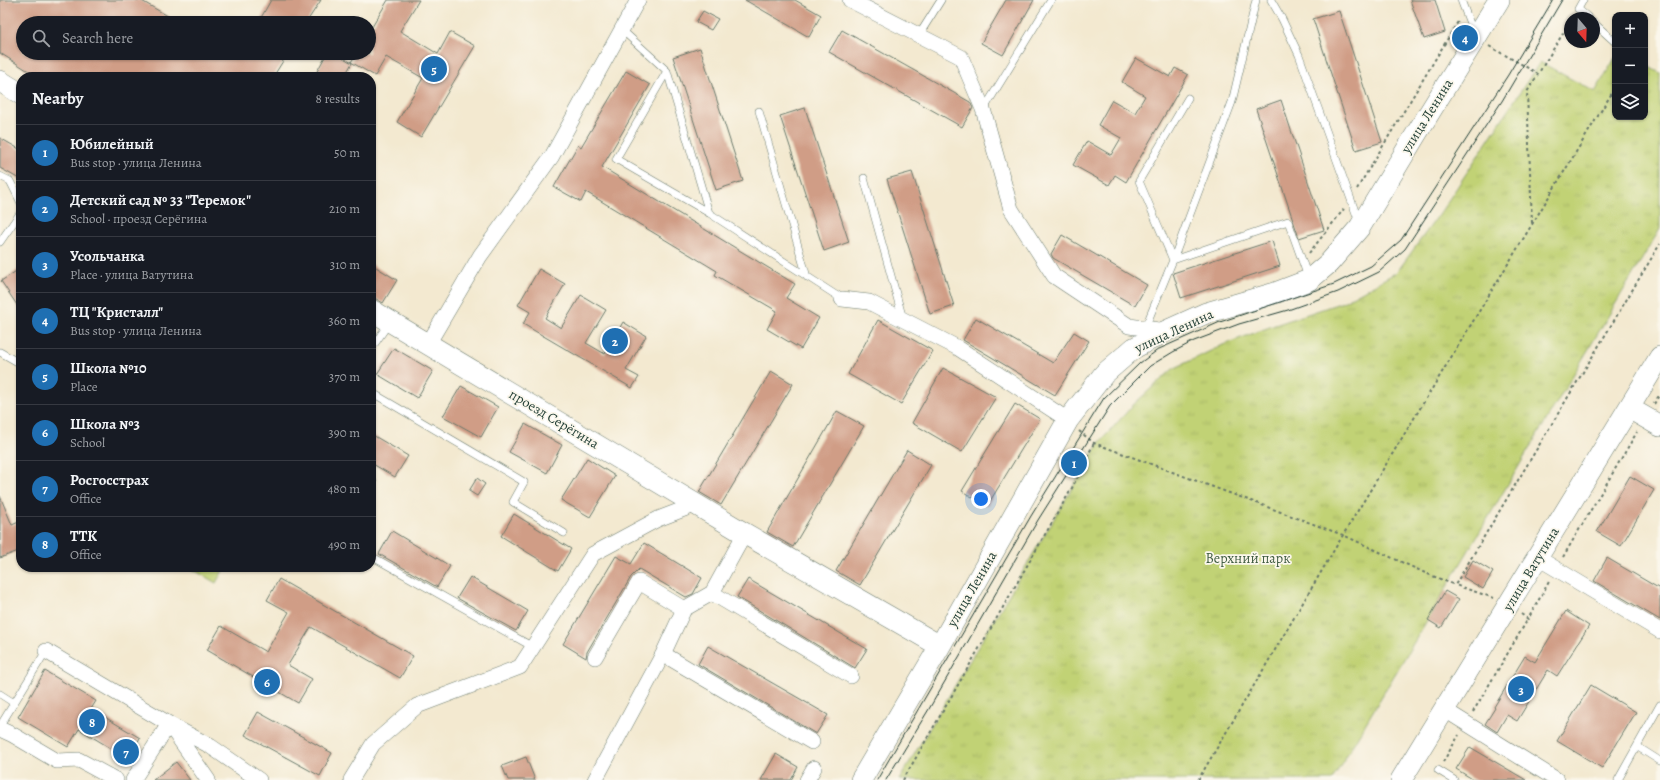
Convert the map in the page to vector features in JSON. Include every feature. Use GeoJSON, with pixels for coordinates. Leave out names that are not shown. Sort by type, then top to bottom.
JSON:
{"type":"FeatureCollection","features":[{"type":"Feature","properties":{"kind":"street"},"geometry":{"type":"LineString","coordinates":[[428,344],[480,256],[552,156],[638,0]]}},
{"type":"Feature","properties":{"kind":"street"},"geometry":{"type":"LineString","coordinates":[[850,0],[961,57],[984,109],[1010,209],[1054,276],[1129,326],[1166,331]]}},
{"type":"Feature","properties":{"kind":"street","name":"улица Ленина"},"geometry":{"type":"LineString","coordinates":[[861,780],[940,646],[1068,420],[1104,374],[1134,348],[1166,331],[1206,314],[1275,293],[1306,270],[1329,263],[1360,227],[1499,0]]}},
{"type":"Feature","properties":{"kind":"street"},"geometry":{"type":"LineString","coordinates":[[0,81],[16,91]]}},
{"type":"Feature","properties":{"kind":"street"},"geometry":{"type":"LineString","coordinates":[[842,299],[869,302],[958,348],[1068,420]]}},
{"type":"Feature","properties":{"kind":"street","name":"проезд Серёгина"},"geometry":{"type":"LineString","coordinates":[[376,313],[741,531],[940,646]]}},
{"type":"Feature","properties":{"kind":"street","name":"улица Ватутина"},"geometry":{"type":"LineString","coordinates":[[1401,780],[1538,558],[1649,419],[1660,357]]}},
{"type":"Feature","properties":{"kind":"street"},"geometry":{"type":"LineString","coordinates":[[351,780],[373,744],[417,706],[520,667],[594,554],[658,519],[697,504]]}},
{"type":"Feature","properties":{"kind":"street"},"geometry":{"type":"LineString","coordinates":[[595,780],[663,654],[684,609],[712,593],[741,531]]}},
{"type":"Feature","properties":{"kind":"street"},"geometry":{"type":"LineString","coordinates":[[1538,558],[1660,631]]}},
{"type":"Feature","properties":{"kind":"street"},"geometry":{"type":"LineString","coordinates":[[595,657],[639,582],[684,609]]}},
{"type":"Feature","properties":{"kind":"street"},"geometry":{"type":"LineString","coordinates":[[712,593],[851,676]]}},
{"type":"Feature","properties":{"kind":"street"},"geometry":{"type":"LineString","coordinates":[[46,650],[169,724],[210,746],[259,780]]}},
{"type":"Feature","properties":{"kind":"street"},"geometry":{"type":"LineString","coordinates":[[663,654],[812,742]]}},
{"type":"Feature","properties":{"kind":"street"},"geometry":{"type":"LineString","coordinates":[[1445,710],[1557,780]]}},
{"type":"Feature","properties":{"kind":"street"},"geometry":{"type":"LineString","coordinates":[[133,780],[169,724]]}},
{"type":"Feature","properties":{"kind":"street"},"geometry":{"type":"LineString","coordinates":[[169,724],[208,780]]}},
{"type":"Feature","properties":{"kind":"street"},"geometry":{"type":"LineString","coordinates":[[0,729],[14,735],[57,761],[80,760],[116,780]]}},
{"type":"Feature","properties":{"kind":"lane"},"geometry":{"type":"LineString","coordinates":[[919,35],[940,0]]}},
{"type":"Feature","properties":{"kind":"lane"},"geometry":{"type":"LineString","coordinates":[[984,109],[1051,0]]}},
{"type":"Feature","properties":{"kind":"lane"},"geometry":{"type":"LineString","coordinates":[[1145,328],[1232,102],[1256,0]]}},
{"type":"Feature","properties":{"kind":"lane"},"geometry":{"type":"LineString","coordinates":[[1271,0],[1299,55],[1360,227]]}},
{"type":"Feature","properties":{"kind":"lane"},"geometry":{"type":"LineString","coordinates":[[1462,0],[1476,39]]}},
{"type":"Feature","properties":{"kind":"lane"},"geometry":{"type":"LineString","coordinates":[[1582,12],[1578,9],[1583,0]]}},
{"type":"Feature","properties":{"kind":"lane"},"geometry":{"type":"LineString","coordinates":[[1600,28],[1612,39]]}},
{"type":"Feature","properties":{"kind":"lane"},"geometry":{"type":"LineString","coordinates":[[622,30],[667,71],[709,213]]}},
{"type":"Feature","properties":{"kind":"lane"},"geometry":{"type":"LineString","coordinates":[[667,71],[616,159],[709,213],[842,299]]}},
{"type":"Feature","properties":{"kind":"lane"},"geometry":{"type":"LineString","coordinates":[[1172,260],[1139,181],[1188,98]]}},
{"type":"Feature","properties":{"kind":"lane"},"geometry":{"type":"LineString","coordinates":[[759,110],[807,277]]}},
{"type":"Feature","properties":{"kind":"lane"},"geometry":{"type":"LineString","coordinates":[[0,176],[10,181],[16,193]]}},
{"type":"Feature","properties":{"kind":"lane"},"geometry":{"type":"LineString","coordinates":[[864,178],[903,319]]}},
{"type":"Feature","properties":{"kind":"lane"},"geometry":{"type":"LineString","coordinates":[[0,242],[16,219]]}},
{"type":"Feature","properties":{"kind":"lane"},"geometry":{"type":"LineString","coordinates":[[1172,260],[1288,221],[1306,270]]}},
{"type":"Feature","properties":{"kind":"lane"},"geometry":{"type":"LineString","coordinates":[[376,342],[390,322]]}},
{"type":"Feature","properties":{"kind":"lane"},"geometry":{"type":"LineString","coordinates":[[0,352],[16,361]]}},
{"type":"Feature","properties":{"kind":"lane"},"geometry":{"type":"LineString","coordinates":[[376,395],[524,482],[513,502],[564,533]]}},
{"type":"Feature","properties":{"kind":"lane"},"geometry":{"type":"LineString","coordinates":[[376,559],[533,647]]}},
{"type":"Feature","properties":{"kind":"lane"},"geometry":{"type":"LineString","coordinates":[[0,726],[46,650]]}},
{"type":"Feature","properties":{"kind":"lane"},"geometry":{"type":"LineString","coordinates":[[0,694],[14,703]]}},
{"type":"Feature","properties":{"kind":"lane"},"geometry":{"type":"LineString","coordinates":[[1618,780],[1638,747],[1660,705]]}},
{"type":"Feature","properties":{"kind":"lane"},"geometry":{"type":"LineString","coordinates":[[1638,747],[1660,761]]}},
{"type":"Feature","properties":{"kind":"lane"},"geometry":{"type":"LineString","coordinates":[[1438,770],[1454,780]]}},
{"type":"Feature","properties":{"kind":"path"},"geometry":{"type":"LineString","coordinates":[[1306,270],[1351,200],[1465,10]]}},
{"type":"Feature","properties":{"kind":"path"},"geometry":{"type":"LineString","coordinates":[[1532,224],[1527,92],[1564,32]]}},
{"type":"Feature","properties":{"kind":"path"},"geometry":{"type":"LineString","coordinates":[[1476,39],[1509,58],[1516,60],[1538,74]]}},
{"type":"Feature","properties":{"kind":"path"},"geometry":{"type":"LineString","coordinates":[[1198,780],[1343,534],[1612,93]]}},
{"type":"Feature","properties":{"kind":"path"},"geometry":{"type":"LineString","coordinates":[[1455,585],[1660,244]]}},
{"type":"Feature","properties":{"kind":"path"},"geometry":{"type":"LineString","coordinates":[[1438,770],[1556,569],[1649,419],[1660,394]]}},
{"type":"Feature","properties":{"kind":"path"},"geometry":{"type":"LineString","coordinates":[[903,780],[1072,488],[1094,443],[1343,534],[1423,572],[1455,585],[1494,598]]}},
{"type":"Feature","properties":{"kind":"path"},"geometry":{"type":"LineString","coordinates":[[1516,610],[1528,619]]}},
{"type":"Feature","properties":{"kind":"green space","name":"Верхний парк"},"geometry":{"type":"Polygon","coordinates":[[[1540,62],[1595,92],[1612,63],[1612,120],[1648,120],[1648,67],[1660,73],[1660,229],[1332,780],[899,780],[1099,443],[1134,404],[1173,369],[1223,345],[1275,325],[1343,302],[1397,272],[1440,213],[1540,62]]]}},
{"type":"Feature","properties":{"kind":"green space"},"geometry":{"type":"Polygon","coordinates":[[[197,572],[222,572],[216,583],[197,572]]]}},
{"type":"Feature","properties":{"kind":"building"},"geometry":{"type":"Polygon","coordinates":[[[0,0],[140,0],[168,16],[16,16],[16,60],[284,60],[276,72],[30,72],[0,53],[0,0]]]}},
{"type":"Feature","properties":{"kind":"building"},"geometry":{"type":"Polygon","coordinates":[[[271,0],[321,0],[311,16],[262,16],[271,0]]]}},
{"type":"Feature","properties":{"kind":"building"},"geometry":{"type":"Polygon","coordinates":[[[388,0],[419,0],[400,31],[438,54],[450,32],[475,46],[421,137],[397,122],[423,78],[386,57],[376,74],[376,72],[368,72],[351,62],[352,60],[376,60],[376,20],[388,0]]]}},
{"type":"Feature","properties":{"kind":"building"},"geometry":{"type":"Polygon","coordinates":[[[745,0],[795,0],[821,15],[809,37],[745,0]]]}},
{"type":"Feature","properties":{"kind":"building"},"geometry":{"type":"Polygon","coordinates":[[[1006,0],[1034,0],[1003,55],[981,43],[1006,0]]]}},
{"type":"Feature","properties":{"kind":"building"},"geometry":{"type":"Polygon","coordinates":[[[1410,0],[1435,0],[1445,32],[1424,39],[1410,0]]]}},
{"type":"Feature","properties":{"kind":"building"},"geometry":{"type":"Polygon","coordinates":[[[703,11],[718,19],[711,30],[696,22],[703,11]]]}},
{"type":"Feature","properties":{"kind":"building"},"geometry":{"type":"Polygon","coordinates":[[[1339,11],[1382,142],[1356,150],[1313,19],[1339,11]]]}},
{"type":"Feature","properties":{"kind":"building"},"geometry":{"type":"Polygon","coordinates":[[[842,30],[970,102],[973,108],[962,127],[829,52],[842,30]]]}},
{"type":"Feature","properties":{"kind":"building"},"geometry":{"type":"Polygon","coordinates":[[[700,48],[743,181],[716,190],[673,57],[700,48]]]}},
{"type":"Feature","properties":{"kind":"building"},"geometry":{"type":"Polygon","coordinates":[[[1136,58],[1170,77],[1175,68],[1188,75],[1126,182],[1115,175],[1109,185],[1073,165],[1087,141],[1111,155],[1121,138],[1098,125],[1112,100],[1135,113],[1145,96],[1122,82],[1136,58]]]}},
{"type":"Feature","properties":{"kind":"building"},"geometry":{"type":"Polygon","coordinates":[[[323,60],[347,60],[352,63],[347,72],[317,72],[323,60]]]}},
{"type":"Feature","properties":{"kind":"building"},"geometry":{"type":"Polygon","coordinates":[[[626,71],[650,85],[602,167],[795,284],[786,298],[819,318],[801,349],[767,329],[777,311],[715,275],[717,271],[586,192],[581,202],[554,187],[578,145],[581,147],[626,71]]]}},
{"type":"Feature","properties":{"kind":"building"},"geometry":{"type":"Polygon","coordinates":[[[1281,100],[1324,230],[1299,238],[1256,109],[1281,100]]]}},
{"type":"Feature","properties":{"kind":"building"},"geometry":{"type":"Polygon","coordinates":[[[805,108],[849,242],[824,251],[780,116],[805,108]]]}},
{"type":"Feature","properties":{"kind":"building"},"geometry":{"type":"Polygon","coordinates":[[[0,138],[16,147],[16,177],[0,168],[0,138]]]}},
{"type":"Feature","properties":{"kind":"building"},"geometry":{"type":"Polygon","coordinates":[[[912,172],[954,306],[930,314],[887,179],[912,172]]]}},
{"type":"Feature","properties":{"kind":"building"},"geometry":{"type":"Polygon","coordinates":[[[1062,235],[1147,285],[1135,306],[1053,258],[1051,254],[1062,235]]]}},
{"type":"Feature","properties":{"kind":"building"},"geometry":{"type":"Polygon","coordinates":[[[1272,241],[1280,266],[1181,298],[1173,273],[1272,241]]]}},
{"type":"Feature","properties":{"kind":"building"},"geometry":{"type":"Polygon","coordinates":[[[376,267],[397,280],[383,303],[376,299],[376,267]]]}},
{"type":"Feature","properties":{"kind":"building"},"geometry":{"type":"Polygon","coordinates":[[[539,269],[565,284],[545,318],[561,328],[581,295],[606,310],[586,343],[605,354],[623,322],[646,336],[626,370],[639,377],[632,388],[523,324],[530,312],[518,305],[539,269]]]}},
{"type":"Feature","properties":{"kind":"building"},"geometry":{"type":"Polygon","coordinates":[[[16,271],[16,304],[1,281],[16,271]]]}},
{"type":"Feature","properties":{"kind":"building"},"geometry":{"type":"Polygon","coordinates":[[[976,318],[1053,363],[1074,332],[1089,341],[1055,395],[963,340],[976,318]]]}},
{"type":"Feature","properties":{"kind":"building"},"geometry":{"type":"Polygon","coordinates":[[[878,320],[933,351],[901,404],[848,374],[878,320]]]}},
{"type":"Feature","properties":{"kind":"building"},"geometry":{"type":"Polygon","coordinates":[[[394,348],[433,371],[417,398],[377,374],[394,348]]]}},
{"type":"Feature","properties":{"kind":"building"},"geometry":{"type":"Polygon","coordinates":[[[943,368],[996,397],[962,452],[912,423],[943,368]]]}},
{"type":"Feature","properties":{"kind":"building"},"geometry":{"type":"Polygon","coordinates":[[[771,371],[793,384],[721,505],[699,492],[771,371]]]}},
{"type":"Feature","properties":{"kind":"building"},"geometry":{"type":"Polygon","coordinates":[[[461,386],[498,407],[481,437],[443,416],[461,386]]]}},
{"type":"Feature","properties":{"kind":"building"},"geometry":{"type":"Polygon","coordinates":[[[1015,404],[1040,419],[987,506],[962,491],[1015,404]]]}},
{"type":"Feature","properties":{"kind":"building"},"geometry":{"type":"Polygon","coordinates":[[[837,411],[864,426],[793,547],[767,532],[837,411]]]}},
{"type":"Feature","properties":{"kind":"building"},"geometry":{"type":"Polygon","coordinates":[[[525,424],[562,445],[547,473],[509,452],[525,424]]]}},
{"type":"Feature","properties":{"kind":"building"},"geometry":{"type":"Polygon","coordinates":[[[376,437],[408,456],[395,477],[376,466],[376,437]]]}},
{"type":"Feature","properties":{"kind":"building"},"geometry":{"type":"Polygon","coordinates":[[[907,450],[931,465],[860,585],[836,571],[907,450]]]}},
{"type":"Feature","properties":{"kind":"building"},"geometry":{"type":"Polygon","coordinates":[[[587,458],[615,476],[590,517],[561,500],[587,458]]]}},
{"type":"Feature","properties":{"kind":"building"},"geometry":{"type":"Polygon","coordinates":[[[1630,476],[1654,490],[1621,546],[1597,532],[1630,476]]]}},
{"type":"Feature","properties":{"kind":"building"},"geometry":{"type":"Polygon","coordinates":[[[477,478],[485,484],[477,496],[469,491],[477,478]]]}},
{"type":"Feature","properties":{"kind":"building"},"geometry":{"type":"Polygon","coordinates":[[[0,496],[12,525],[16,523],[16,552],[0,558],[0,496]]]}},
{"type":"Feature","properties":{"kind":"building"},"geometry":{"type":"Polygon","coordinates":[[[514,514],[571,549],[558,571],[501,536],[514,514]]]}},
{"type":"Feature","properties":{"kind":"building"},"geometry":{"type":"Polygon","coordinates":[[[392,531],[450,566],[437,587],[379,554],[392,531]]]}},
{"type":"Feature","properties":{"kind":"building"},"geometry":{"type":"Polygon","coordinates":[[[644,543],[702,578],[693,594],[686,597],[639,569],[631,577],[587,652],[586,658],[563,644],[616,556],[631,564],[644,543]]]}},
{"type":"Feature","properties":{"kind":"building"},"geometry":{"type":"Polygon","coordinates":[[[1607,558],[1660,589],[1660,620],[1594,581],[1607,558]]]}},
{"type":"Feature","properties":{"kind":"building"},"geometry":{"type":"Polygon","coordinates":[[[1473,560],[1493,572],[1483,589],[1463,577],[1473,560]]]}},
{"type":"Feature","properties":{"kind":"building"},"geometry":{"type":"Polygon","coordinates":[[[470,577],[528,611],[516,631],[457,598],[470,577]]]}},
{"type":"Feature","properties":{"kind":"building"},"geometry":{"type":"Polygon","coordinates":[[[279,579],[413,656],[400,678],[311,627],[288,665],[312,679],[298,703],[207,650],[221,626],[266,652],[289,612],[267,600],[279,579]]]}},
{"type":"Feature","properties":{"kind":"building"},"geometry":{"type":"Polygon","coordinates":[[[748,579],[867,649],[855,668],[737,597],[748,579]]]}},
{"type":"Feature","properties":{"kind":"building"},"geometry":{"type":"Polygon","coordinates":[[[1445,591],[1459,599],[1441,628],[1428,620],[1445,591]]]}},
{"type":"Feature","properties":{"kind":"building"},"geometry":{"type":"Polygon","coordinates":[[[1566,611],[1589,626],[1557,676],[1548,670],[1517,721],[1507,715],[1497,732],[1485,724],[1495,708],[1494,707],[1525,656],[1535,662],[1566,611]]]}},
{"type":"Feature","properties":{"kind":"building"},"geometry":{"type":"Polygon","coordinates":[[[708,646],[828,715],[816,734],[698,664],[708,646]]]}},
{"type":"Feature","properties":{"kind":"building"},"geometry":{"type":"Polygon","coordinates":[[[45,671],[96,701],[91,709],[140,738],[127,758],[79,729],[68,747],[18,717],[45,671]]]}},
{"type":"Feature","properties":{"kind":"building"},"geometry":{"type":"Polygon","coordinates":[[[1591,685],[1636,712],[1602,768],[1557,741],[1591,685]]]}},
{"type":"Feature","properties":{"kind":"building"},"geometry":{"type":"Polygon","coordinates":[[[258,712],[332,753],[320,776],[245,735],[258,712]]]}},
{"type":"Feature","properties":{"kind":"building"},"geometry":{"type":"Polygon","coordinates":[[[1470,747],[1526,780],[1474,780],[1456,769],[1470,747]]]}},
{"type":"Feature","properties":{"kind":"building"},"geometry":{"type":"Polygon","coordinates":[[[776,754],[798,767],[791,780],[761,780],[776,754]]]}},
{"type":"Feature","properties":{"kind":"building"},"geometry":{"type":"Polygon","coordinates":[[[526,757],[535,780],[508,780],[502,766],[526,757]]]}},
{"type":"Feature","properties":{"kind":"building"},"geometry":{"type":"Polygon","coordinates":[[[176,762],[190,780],[153,780],[176,762]]]}},
{"type":"Feature","properties":{"kind":"tram line"},"geometry":{"type":"LineString","coordinates":[[877,780],[1031,516],[1104,398],[1140,363],[1159,349],[1220,322],[1334,284],[1371,266],[1401,240],[1508,75],[1553,0]]}},
{"type":"Feature","properties":{"kind":"tram line"},"geometry":{"type":"LineString","coordinates":[[886,780],[929,709],[1038,520],[1110,406],[1150,366],[1173,352],[1194,341],[1239,324],[1288,310],[1338,292],[1379,272],[1405,249],[1502,101],[1562,0]]}},
{"type":"Feature","properties":{"kind":"place","name":"ТЦ \"Кристалл\""},"geometry":{"type":"Point","coordinates":[1465,38]}},
{"type":"Feature","properties":{"kind":"place","name":"Школа №10"},"geometry":{"type":"Point","coordinates":[434,69]}},
{"type":"Feature","properties":{"kind":"place","name":"Детский сад № 33 \"Теремок\""},"geometry":{"type":"Point","coordinates":[615,341]}},
{"type":"Feature","properties":{"kind":"place","name":"Юбилейный"},"geometry":{"type":"Point","coordinates":[1074,463]}},
{"type":"Feature","properties":{"kind":"place","name":"Школа №3"},"geometry":{"type":"Point","coordinates":[267,682]}},
{"type":"Feature","properties":{"kind":"place","name":"Усольчанка"},"geometry":{"type":"Point","coordinates":[1521,689]}},
{"type":"Feature","properties":{"kind":"place","name":"TTK"},"geometry":{"type":"Point","coordinates":[92,722]}},
{"type":"Feature","properties":{"kind":"place","name":"Росгосстрах"},"geometry":{"type":"Point","coordinates":[126,752]}}]}
